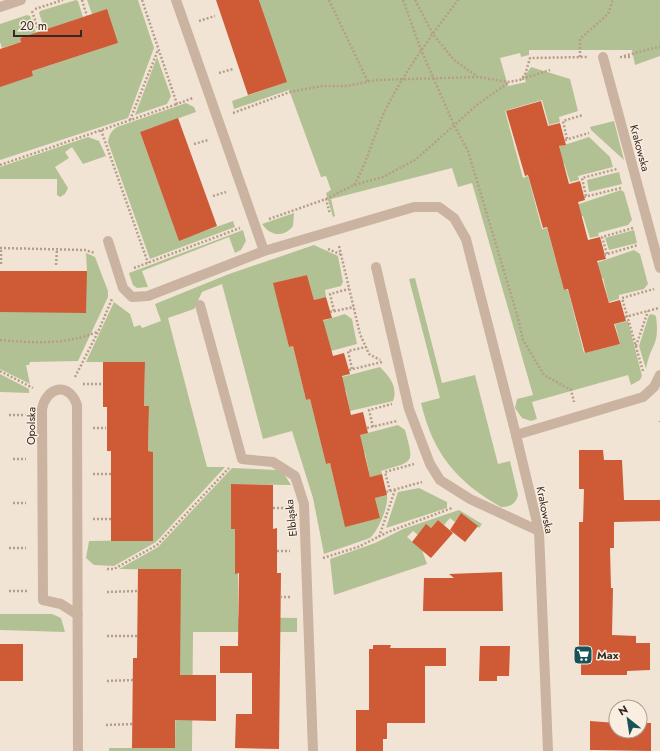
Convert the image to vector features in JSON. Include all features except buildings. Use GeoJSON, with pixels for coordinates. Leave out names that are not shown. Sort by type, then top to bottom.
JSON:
{"type":"FeatureCollection","features":[{"type":"Feature","properties":{"kind":"street"},"geometry":{"type":"LineString","coordinates":[[0,7],[20,0]]}},
{"type":"Feature","properties":{"kind":"street"},"geometry":{"type":"LineString","coordinates":[[176,0],[264,251]]}},
{"type":"Feature","properties":{"kind":"street","name":"Krakowska"},"geometry":{"type":"LineString","coordinates":[[603,57],[660,268]]}},
{"type":"Feature","properties":{"kind":"street","name":"Krakowska"},"geometry":{"type":"LineString","coordinates":[[124,288],[132,297],[148,296],[264,251],[414,207],[439,207],[454,218],[466,239],[539,531],[548,751]]}},
{"type":"Feature","properties":{"kind":"street"},"geometry":{"type":"LineString","coordinates":[[108,241],[124,288]]}},
{"type":"Feature","properties":{"kind":"street"},"geometry":{"type":"LineString","coordinates":[[376,267],[409,409],[430,464],[440,480],[470,499],[539,531]]}},
{"type":"Feature","properties":{"kind":"street"},"geometry":{"type":"LineString","coordinates":[[200,305],[242,459]]}},
{"type":"Feature","properties":{"kind":"street"},"geometry":{"type":"LineString","coordinates":[[516,435],[643,397],[654,387],[660,375]]}},
{"type":"Feature","properties":{"kind":"street"},"geometry":{"type":"LineString","coordinates":[[70,387],[77,405],[78,751]]}},
{"type":"Feature","properties":{"kind":"street","name":"Opolska"},"geometry":{"type":"LineString","coordinates":[[70,387],[54,390],[43,402],[42,409],[43,600],[60,604],[78,615]]}},
{"type":"Feature","properties":{"kind":"street","name":"Elbląska"},"geometry":{"type":"LineString","coordinates":[[242,459],[273,462],[295,476],[304,504],[314,751]]}},
{"type":"Feature","properties":{"kind":"path"},"geometry":{"type":"LineString","coordinates":[[82,0],[87,16]]}},
{"type":"Feature","properties":{"kind":"path"},"geometry":{"type":"LineString","coordinates":[[142,0],[177,104]]}},
{"type":"Feature","properties":{"kind":"path"},"geometry":{"type":"LineString","coordinates":[[329,0],[368,82]]}},
{"type":"Feature","properties":{"kind":"path"},"geometry":{"type":"LineString","coordinates":[[403,0],[421,50],[455,127],[468,152],[518,318],[523,340],[544,375],[571,390],[578,417]]}},
{"type":"Feature","properties":{"kind":"path"},"geometry":{"type":"LineString","coordinates":[[415,0],[433,34],[454,60],[478,77]]}},
{"type":"Feature","properties":{"kind":"path"},"geometry":{"type":"LineString","coordinates":[[354,185],[363,170],[366,155],[384,113],[421,50],[458,0]]}},
{"type":"Feature","properties":{"kind":"path"},"geometry":{"type":"LineString","coordinates":[[580,57],[580,39],[608,14],[613,0]]}},
{"type":"Feature","properties":{"kind":"path"},"geometry":{"type":"LineString","coordinates":[[32,10],[39,32]]}},
{"type":"Feature","properties":{"kind":"path"},"geometry":{"type":"LineString","coordinates":[[195,23],[215,16]]}},
{"type":"Feature","properties":{"kind":"path"},"geometry":{"type":"LineString","coordinates":[[620,57],[654,48],[660,48]]}},
{"type":"Feature","properties":{"kind":"path"},"geometry":{"type":"LineString","coordinates":[[130,120],[158,49]]}},
{"type":"Feature","properties":{"kind":"path"},"geometry":{"type":"LineString","coordinates":[[520,80],[525,75],[530,58],[632,57]]}},
{"type":"Feature","properties":{"kind":"path"},"geometry":{"type":"LineString","coordinates":[[213,75],[232,69]]}},
{"type":"Feature","properties":{"kind":"path"},"geometry":{"type":"LineString","coordinates":[[217,119],[290,92],[322,86],[346,86],[376,80],[435,80],[478,77],[508,82],[520,80],[550,70]]}},
{"type":"Feature","properties":{"kind":"path"},"geometry":{"type":"LineString","coordinates":[[119,274],[239,229],[326,199],[354,185],[383,176],[415,160],[455,127],[478,104],[508,82]]}},
{"type":"Feature","properties":{"kind":"path"},"geometry":{"type":"LineString","coordinates":[[0,165],[194,98],[196,105]]}},
{"type":"Feature","properties":{"kind":"path"},"geometry":{"type":"LineString","coordinates":[[583,115],[563,121],[566,140],[589,133]]}},
{"type":"Feature","properties":{"kind":"path"},"geometry":{"type":"LineString","coordinates":[[101,130],[148,263]]}},
{"type":"Feature","properties":{"kind":"path"},"geometry":{"type":"LineString","coordinates":[[206,133],[211,147]]}},
{"type":"Feature","properties":{"kind":"path"},"geometry":{"type":"LineString","coordinates":[[194,144],[208,140]]}},
{"type":"Feature","properties":{"kind":"path"},"geometry":{"type":"LineString","coordinates":[[623,168],[582,178],[585,197],[627,186]]}},
{"type":"Feature","properties":{"kind":"path"},"geometry":{"type":"LineString","coordinates":[[224,184],[229,199]]}},
{"type":"Feature","properties":{"kind":"path"},"geometry":{"type":"LineString","coordinates":[[213,196],[226,192]]}},
{"type":"Feature","properties":{"kind":"path"},"geometry":{"type":"LineString","coordinates":[[326,199],[360,334],[369,354],[388,366]]}},
{"type":"Feature","properties":{"kind":"path"},"geometry":{"type":"LineString","coordinates":[[236,221],[239,229]]}},
{"type":"Feature","properties":{"kind":"path"},"geometry":{"type":"LineString","coordinates":[[638,227],[602,237],[606,254],[642,244]]}},
{"type":"Feature","properties":{"kind":"path"},"geometry":{"type":"LineString","coordinates":[[1,264],[1,248],[85,250],[98,254]]}},
{"type":"Feature","properties":{"kind":"path"},"geometry":{"type":"LineString","coordinates":[[56,265],[57,249]]}},
{"type":"Feature","properties":{"kind":"path"},"geometry":{"type":"LineString","coordinates":[[70,387],[98,332],[113,295],[124,288]]}},
{"type":"Feature","properties":{"kind":"path"},"geometry":{"type":"LineString","coordinates":[[334,311],[330,294],[349,289]]}},
{"type":"Feature","properties":{"kind":"path"},"geometry":{"type":"LineString","coordinates":[[643,373],[626,317],[622,298],[654,289]]}},
{"type":"Feature","properties":{"kind":"path"},"geometry":{"type":"LineString","coordinates":[[330,312],[354,307]]}},
{"type":"Feature","properties":{"kind":"path"},"geometry":{"type":"LineString","coordinates":[[626,317],[660,308]]}},
{"type":"Feature","properties":{"kind":"path"},"geometry":{"type":"LineString","coordinates":[[636,346],[648,311]]}},
{"type":"Feature","properties":{"kind":"path"},"geometry":{"type":"LineString","coordinates":[[0,340],[35,343],[78,340],[98,332]]}},
{"type":"Feature","properties":{"kind":"path"},"geometry":{"type":"LineString","coordinates":[[352,369],[348,351],[366,347]]}},
{"type":"Feature","properties":{"kind":"path"},"geometry":{"type":"LineString","coordinates":[[349,370],[382,362]]}},
{"type":"Feature","properties":{"kind":"path"},"geometry":{"type":"LineString","coordinates":[[0,371],[48,396]]}},
{"type":"Feature","properties":{"kind":"path"},"geometry":{"type":"LineString","coordinates":[[70,387],[103,384]]}},
{"type":"Feature","properties":{"kind":"path"},"geometry":{"type":"LineString","coordinates":[[373,427],[369,410],[396,403]]}},
{"type":"Feature","properties":{"kind":"path"},"geometry":{"type":"LineString","coordinates":[[367,428],[400,420]]}},
{"type":"Feature","properties":{"kind":"path"},"geometry":{"type":"LineString","coordinates":[[107,569],[114,569],[157,545],[228,469],[242,459]]}},
{"type":"Feature","properties":{"kind":"path"},"geometry":{"type":"LineString","coordinates":[[390,491],[385,472],[421,462]]}},
{"type":"Feature","properties":{"kind":"path"},"geometry":{"type":"LineString","coordinates":[[386,492],[423,482]]}},
{"type":"Feature","properties":{"kind":"path"},"geometry":{"type":"LineString","coordinates":[[379,537],[395,490]]}},
{"type":"Feature","properties":{"kind":"path"},"geometry":{"type":"LineString","coordinates":[[307,563],[358,547],[388,532],[452,508]]}},
{"type":"Feature","properties":{"kind":"path"},"geometry":{"type":"LineString","coordinates":[[107,592],[138,591]]}},
{"type":"Feature","properties":{"kind":"path"},"geometry":{"type":"LineString","coordinates":[[107,636],[138,636]]}},
{"type":"Feature","properties":{"kind":"path"},"geometry":{"type":"LineString","coordinates":[[106,680],[133,680]]}},
{"type":"Feature","properties":{"kind":"path"},"geometry":{"type":"LineString","coordinates":[[106,725],[132,724]]}},
{"type":"Feature","properties":{"kind":"green space"},"geometry":{"type":"Polygon","coordinates":[[[76,0],[78,1],[83,17],[45,30],[39,13],[40,11],[76,0]]]}},
{"type":"Feature","properties":{"kind":"green space"},"geometry":{"type":"Polygon","coordinates":[[[87,0],[138,0],[154,48],[128,118],[0,160],[0,86],[33,76],[32,71],[118,43],[92,14],[87,0]]]}},
{"type":"Feature","properties":{"kind":"green space"},"geometry":{"type":"Polygon","coordinates":[[[259,0],[613,0],[612,2],[614,0],[660,0],[660,56],[635,65],[632,50],[529,50],[529,55],[521,57],[520,53],[500,58],[508,86],[526,82],[524,77],[531,67],[570,79],[578,111],[559,117],[560,122],[549,125],[542,100],[505,111],[523,178],[528,176],[542,229],[547,228],[564,290],[568,290],[584,353],[620,344],[615,324],[628,321],[642,376],[640,380],[631,385],[628,375],[532,402],[537,419],[531,421],[522,418],[515,408],[517,399],[533,395],[472,183],[458,187],[452,168],[331,199],[335,216],[333,217],[326,193],[331,190],[326,176],[321,177],[289,90],[234,109],[232,101],[286,82],[259,0]]]}},
{"type":"Feature","properties":{"kind":"green space"},"geometry":{"type":"Polygon","coordinates":[[[27,15],[30,16],[36,33],[20,38],[21,42],[2,48],[0,42],[0,24],[27,15]]]}},
{"type":"Feature","properties":{"kind":"green space"},"geometry":{"type":"Polygon","coordinates":[[[157,57],[171,96],[167,104],[135,115],[157,57]]]}},
{"type":"Feature","properties":{"kind":"green space"},"geometry":{"type":"Polygon","coordinates":[[[186,103],[194,107],[196,112],[140,132],[179,240],[233,221],[235,227],[150,259],[108,140],[112,132],[117,127],[186,103]]]}},
{"type":"Feature","properties":{"kind":"green space"},"geometry":{"type":"Polygon","coordinates":[[[614,121],[624,160],[591,130],[590,127],[614,121]]]}},
{"type":"Feature","properties":{"kind":"green space"},"geometry":{"type":"Polygon","coordinates":[[[88,137],[99,141],[106,156],[83,164],[72,147],[65,152],[69,158],[55,167],[68,188],[65,194],[60,197],[57,195],[57,179],[0,179],[0,167],[88,137]]]}},
{"type":"Feature","properties":{"kind":"green space"},"geometry":{"type":"Polygon","coordinates":[[[589,137],[610,157],[613,167],[578,176],[579,180],[570,182],[564,163],[561,163],[555,148],[589,137]]]}},
{"type":"Feature","properties":{"kind":"green space"},"geometry":{"type":"Polygon","coordinates":[[[619,172],[622,184],[589,192],[587,180],[619,172]]]}},
{"type":"Feature","properties":{"kind":"green space"},"geometry":{"type":"Polygon","coordinates":[[[621,190],[624,192],[632,220],[628,225],[598,233],[599,236],[590,238],[583,216],[580,217],[576,205],[621,190]]]}},
{"type":"Feature","properties":{"kind":"green space"},"geometry":{"type":"Polygon","coordinates":[[[294,213],[293,226],[281,234],[269,231],[262,224],[294,213]]]}},
{"type":"Feature","properties":{"kind":"green space"},"geometry":{"type":"Polygon","coordinates":[[[243,230],[246,241],[241,250],[235,253],[229,237],[142,271],[148,287],[137,288],[133,285],[129,273],[243,230]]]}},
{"type":"Feature","properties":{"kind":"green space"},"geometry":{"type":"Polygon","coordinates":[[[634,230],[637,243],[609,250],[605,238],[634,230]]]}},
{"type":"Feature","properties":{"kind":"green space"},"geometry":{"type":"Polygon","coordinates":[[[314,245],[338,256],[343,282],[341,286],[325,290],[326,297],[314,300],[307,275],[274,283],[289,347],[293,346],[306,400],[310,399],[326,464],[330,463],[345,526],[380,518],[375,498],[387,495],[385,512],[373,535],[370,538],[324,554],[313,498],[292,431],[263,439],[222,284],[202,292],[194,309],[168,318],[207,467],[225,467],[156,542],[114,566],[94,565],[86,558],[89,541],[152,540],[153,452],[148,451],[149,406],[144,406],[145,362],[86,362],[114,302],[130,314],[134,327],[140,325],[142,328],[161,321],[155,304],[229,274],[314,245]]]}},
{"type":"Feature","properties":{"kind":"green space"},"geometry":{"type":"Polygon","coordinates":[[[634,250],[640,254],[648,284],[644,289],[619,295],[619,299],[609,302],[603,278],[600,278],[596,263],[634,250]]]}},
{"type":"Feature","properties":{"kind":"green space"},"geometry":{"type":"Polygon","coordinates":[[[86,253],[95,257],[108,291],[108,297],[78,361],[30,362],[29,365],[26,365],[30,384],[0,369],[0,312],[87,271],[86,253]]]}},
{"type":"Feature","properties":{"kind":"green space"},"geometry":{"type":"Polygon","coordinates":[[[415,278],[442,383],[475,375],[498,464],[510,461],[518,495],[516,501],[510,506],[501,507],[485,497],[460,477],[449,465],[432,437],[421,403],[440,398],[409,279],[415,278]]]}},
{"type":"Feature","properties":{"kind":"green space"},"geometry":{"type":"Polygon","coordinates":[[[345,314],[352,319],[357,344],[331,351],[319,322],[345,314]]]}},
{"type":"Feature","properties":{"kind":"green space"},"geometry":{"type":"Polygon","coordinates":[[[652,314],[656,316],[657,334],[646,369],[639,346],[649,315],[652,314]]]}},
{"type":"Feature","properties":{"kind":"green space"},"geometry":{"type":"Polygon","coordinates":[[[380,367],[392,382],[394,387],[393,401],[350,411],[346,391],[338,378],[380,367]]]}},
{"type":"Feature","properties":{"kind":"green space"},"geometry":{"type":"Polygon","coordinates":[[[0,374],[29,389],[29,393],[0,392],[0,374]]]}},
{"type":"Feature","properties":{"kind":"green space"},"geometry":{"type":"Polygon","coordinates":[[[398,425],[405,430],[410,449],[409,460],[406,463],[381,471],[382,474],[370,477],[365,453],[361,454],[356,436],[398,425]]]}},
{"type":"Feature","properties":{"kind":"green space"},"geometry":{"type":"Polygon","coordinates":[[[232,468],[277,470],[284,474],[291,485],[231,484],[231,529],[235,529],[235,573],[238,573],[238,617],[297,618],[297,632],[193,632],[192,751],[109,751],[109,748],[175,748],[176,659],[181,570],[119,569],[158,547],[232,468]]]}},
{"type":"Feature","properties":{"kind":"green space"},"geometry":{"type":"Polygon","coordinates":[[[419,488],[447,502],[447,508],[386,528],[398,492],[419,488]]]}},
{"type":"Feature","properties":{"kind":"green space"},"geometry":{"type":"Polygon","coordinates":[[[459,510],[482,524],[479,528],[461,514],[455,522],[450,518],[444,525],[438,520],[431,528],[426,525],[418,535],[413,531],[407,537],[422,550],[427,564],[334,595],[330,559],[375,543],[403,529],[459,510]]]}},
{"type":"Feature","properties":{"kind":"green space"},"geometry":{"type":"Polygon","coordinates":[[[0,614],[52,614],[61,618],[65,632],[0,630],[0,614]]]}},
{"type":"Feature","properties":{"kind":"place","name":"Max"},"geometry":{"type":"Point","coordinates":[583,655]}}]}
